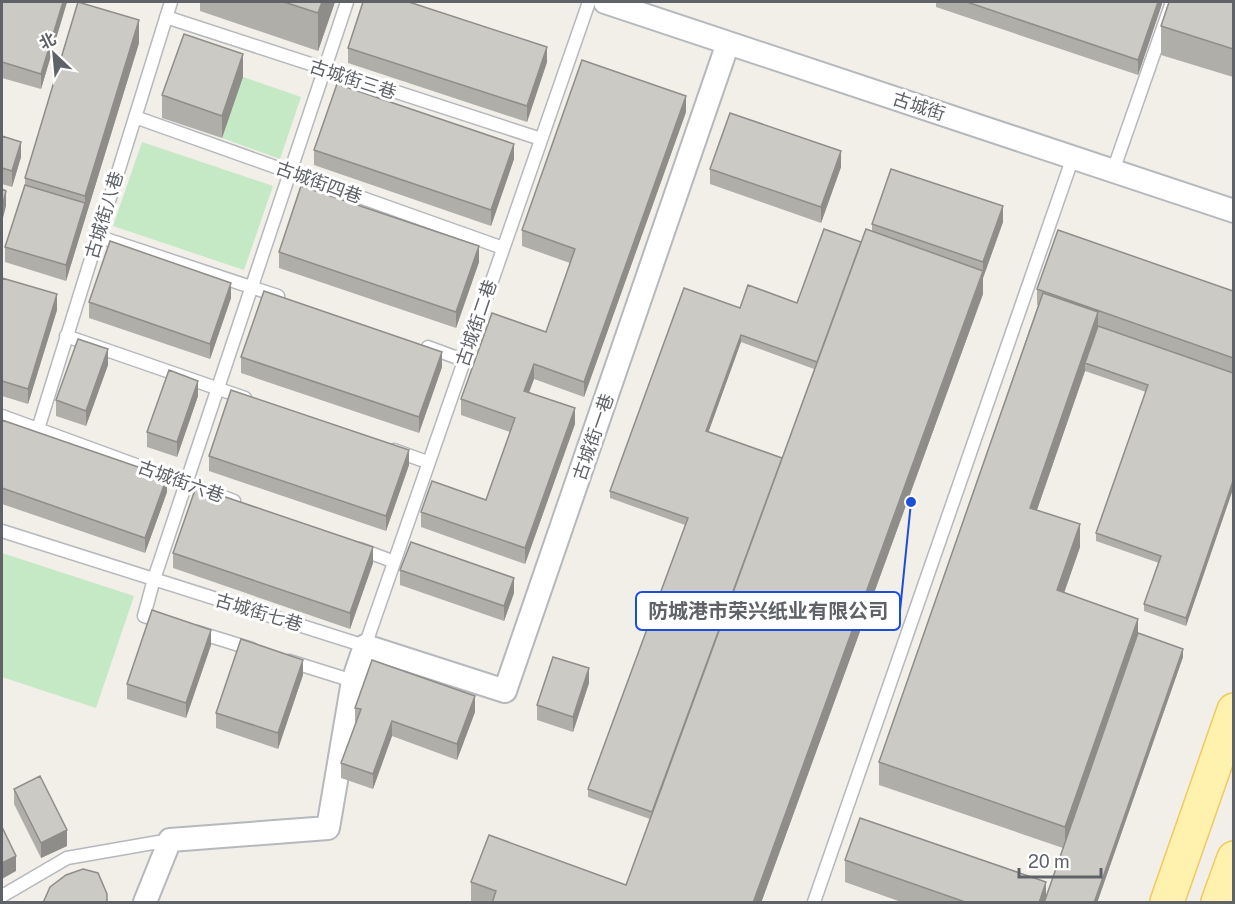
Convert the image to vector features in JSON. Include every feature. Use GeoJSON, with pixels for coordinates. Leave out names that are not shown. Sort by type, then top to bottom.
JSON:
{"type":"FeatureCollection","features":[{"type":"Feature","properties":{"kind":"main road"},"geometry":{"type":"LineString","coordinates":[[1167,903],[1233,710]]}},
{"type":"Feature","properties":{"kind":"main road"},"geometry":{"type":"LineString","coordinates":[[1218,903],[1233,858]]}},
{"type":"Feature","properties":{"kind":"street","name":"古城街"},"geometry":{"type":"LineString","coordinates":[[605,2],[1233,211]]}},
{"type":"Feature","properties":{"kind":"street","name":"古城街一巷"},"geometry":{"type":"LineString","coordinates":[[364,646],[505,691],[728,43]]}},
{"type":"Feature","properties":{"kind":"street"},"geometry":{"type":"LineString","coordinates":[[145,903],[170,840],[328,828],[353,681],[364,646]]}},
{"type":"Feature","properties":{"kind":"lane","name":"古城街八巷"},"geometry":{"type":"LineString","coordinates":[[38,429],[171,2]]}},
{"type":"Feature","properties":{"kind":"lane"},"geometry":{"type":"LineString","coordinates":[[154,579],[347,2]]}},
{"type":"Feature","properties":{"kind":"lane","name":"古城街二巷"},"geometry":{"type":"LineString","coordinates":[[364,646],[589,2]]}},
{"type":"Feature","properties":{"kind":"lane"},"geometry":{"type":"LineString","coordinates":[[1113,171],[1173,2]]}},
{"type":"Feature","properties":{"kind":"lane","name":"古城街三巷"},"geometry":{"type":"LineString","coordinates":[[166,17],[541,139]]}},
{"type":"Feature","properties":{"kind":"lane","name":"古城街四巷"},"geometry":{"type":"LineString","coordinates":[[135,117],[503,248]]}},
{"type":"Feature","properties":{"kind":"lane"},"geometry":{"type":"LineString","coordinates":[[814,903],[1073,157]]}},
{"type":"Feature","properties":{"kind":"lane"},"geometry":{"type":"LineString","coordinates":[[97,236],[285,298]]}},
{"type":"Feature","properties":{"kind":"lane"},"geometry":{"type":"LineString","coordinates":[[66,336],[262,404]]}},
{"type":"Feature","properties":{"kind":"lane"},"geometry":{"type":"LineString","coordinates":[[419,344],[464,360]]}},
{"type":"Feature","properties":{"kind":"lane","name":"古城街六巷"},"geometry":{"type":"LineString","coordinates":[[2,416],[241,503]]}},
{"type":"Feature","properties":{"kind":"lane"},"geometry":{"type":"LineString","coordinates":[[383,446],[427,462]]}},
{"type":"Feature","properties":{"kind":"lane","name":"古城街七巷"},"geometry":{"type":"LineString","coordinates":[[2,531],[364,646]]}},
{"type":"Feature","properties":{"kind":"lane"},"geometry":{"type":"LineString","coordinates":[[349,545],[392,561]]}},
{"type":"Feature","properties":{"kind":"lane","name":"古城街七巷"},"geometry":{"type":"LineString","coordinates":[[154,579],[144,616],[353,681]]}},
{"type":"Feature","properties":{"kind":"lane"},"geometry":{"type":"LineString","coordinates":[[2,896],[67,858],[170,840]]}},
{"type":"Feature","properties":{"kind":"green space"},"geometry":{"type":"Polygon","coordinates":[[[243,77],[301,97],[280,159],[222,138],[243,77]]]}},
{"type":"Feature","properties":{"kind":"green space"},"geometry":{"type":"Polygon","coordinates":[[[142,142],[273,186],[244,270],[113,226],[142,142]]]}},
{"type":"Feature","properties":{"kind":"green space"},"geometry":{"type":"Polygon","coordinates":[[[2,553],[134,596],[96,708],[2,677],[2,553]]]}},
{"type":"Feature","properties":{"kind":"building"},"geometry":{"type":"Polygon","coordinates":[[[2,2],[63,2],[41,74],[2,62],[2,2]]]}},
{"type":"Feature","properties":{"kind":"building"},"geometry":{"type":"Polygon","coordinates":[[[78,2],[139,20],[85,196],[25,178],[78,2]]]}},
{"type":"Feature","properties":{"kind":"building"},"geometry":{"type":"Polygon","coordinates":[[[284,2],[322,2],[318,13],[284,2]]]}},
{"type":"Feature","properties":{"kind":"building"},"geometry":{"type":"Polygon","coordinates":[[[363,2],[409,2],[547,47],[527,106],[348,48],[363,2]]]}},
{"type":"Feature","properties":{"kind":"building"},"geometry":{"type":"Polygon","coordinates":[[[967,2],[1158,2],[1138,60],[967,2]]]}},
{"type":"Feature","properties":{"kind":"building"},"geometry":{"type":"Polygon","coordinates":[[[1169,2],[1233,2],[1233,49],[1161,26],[1169,2]]]}},
{"type":"Feature","properties":{"kind":"building"},"geometry":{"type":"Polygon","coordinates":[[[184,34],[243,54],[222,116],[162,95],[184,34]]]}},
{"type":"Feature","properties":{"kind":"building"},"geometry":{"type":"Polygon","coordinates":[[[582,60],[686,96],[584,382],[534,364],[524,391],[575,408],[525,548],[421,512],[432,481],[486,500],[515,418],[461,399],[492,313],[546,332],[575,249],[522,230],[582,60]]]}},
{"type":"Feature","properties":{"kind":"building"},"geometry":{"type":"Polygon","coordinates":[[[337,84],[514,144],[491,210],[314,150],[337,84]]]}},
{"type":"Feature","properties":{"kind":"building"},"geometry":{"type":"Polygon","coordinates":[[[730,113],[841,151],[821,207],[710,169],[730,113]]]}},
{"type":"Feature","properties":{"kind":"building"},"geometry":{"type":"Polygon","coordinates":[[[2,136],[21,142],[12,171],[2,168],[2,136]]]}},
{"type":"Feature","properties":{"kind":"building"},"geometry":{"type":"Polygon","coordinates":[[[891,169],[1003,206],[983,262],[872,224],[891,169]]]}},
{"type":"Feature","properties":{"kind":"building"},"geometry":{"type":"Polygon","coordinates":[[[25,185],[85,203],[66,265],[5,247],[25,185]]]}},
{"type":"Feature","properties":{"kind":"building"},"geometry":{"type":"Polygon","coordinates":[[[301,186],[479,246],[456,312],[279,252],[301,186]]]}},
{"type":"Feature","properties":{"kind":"building"},"geometry":{"type":"Polygon","coordinates":[[[2,189],[6,191],[2,207],[2,189]]]}},
{"type":"Feature","properties":{"kind":"building"},"geometry":{"type":"Polygon","coordinates":[[[824,229],[861,242],[817,362],[741,335],[706,431],[782,458],[652,812],[588,789],[688,518],[610,491],[684,288],[740,308],[748,285],[797,303],[824,229]]]}},
{"type":"Feature","properties":{"kind":"building"},"geometry":{"type":"Polygon","coordinates":[[[866,229],[983,271],[753,903],[492,903],[496,891],[471,882],[489,835],[626,885],[866,229]]]}},
{"type":"Feature","properties":{"kind":"building"},"geometry":{"type":"Polygon","coordinates":[[[1058,230],[1233,291],[1233,358],[1037,289],[1058,230]]]}},
{"type":"Feature","properties":{"kind":"building"},"geometry":{"type":"Polygon","coordinates":[[[110,241],[231,283],[210,344],[89,302],[110,241]]]}},
{"type":"Feature","properties":{"kind":"building"},"geometry":{"type":"Polygon","coordinates":[[[2,278],[57,294],[28,389],[2,381],[2,278]]]}},
{"type":"Feature","properties":{"kind":"building"},"geometry":{"type":"Polygon","coordinates":[[[264,291],[442,352],[419,417],[241,357],[264,291]]]}},
{"type":"Feature","properties":{"kind":"building"},"geometry":{"type":"Polygon","coordinates":[[[1043,293],[1098,312],[1030,508],[1080,524],[1057,590],[1138,619],[1065,827],[879,762],[1043,293]]]}},
{"type":"Feature","properties":{"kind":"building"},"geometry":{"type":"Polygon","coordinates":[[[1098,326],[1233,373],[1233,481],[1186,618],[1144,604],[1161,556],[1096,533],[1148,385],[1085,363],[1098,326]]]}},
{"type":"Feature","properties":{"kind":"building"},"geometry":{"type":"Polygon","coordinates":[[[78,339],[108,349],[86,411],[56,400],[78,339]]]}},
{"type":"Feature","properties":{"kind":"building"},"geometry":{"type":"Polygon","coordinates":[[[169,370],[198,381],[177,442],[147,432],[169,370]]]}},
{"type":"Feature","properties":{"kind":"building"},"geometry":{"type":"Polygon","coordinates":[[[231,390],[409,450],[386,516],[209,456],[231,390]]]}},
{"type":"Feature","properties":{"kind":"building"},"geometry":{"type":"Polygon","coordinates":[[[2,420],[167,477],[145,538],[2,488],[2,420]]]}},
{"type":"Feature","properties":{"kind":"building"},"geometry":{"type":"Polygon","coordinates":[[[196,487],[373,547],[350,613],[173,553],[196,487]]]}},
{"type":"Feature","properties":{"kind":"building"},"geometry":{"type":"Polygon","coordinates":[[[411,542],[514,578],[504,606],[400,570],[411,542]]]}},
{"type":"Feature","properties":{"kind":"building"},"geometry":{"type":"Polygon","coordinates":[[[152,610],[211,630],[186,703],[127,684],[152,610]]]}},
{"type":"Feature","properties":{"kind":"building"},"geometry":{"type":"Polygon","coordinates":[[[1138,633],[1183,649],[1094,903],[1044,903],[1138,633]]]}},
{"type":"Feature","properties":{"kind":"building"},"geometry":{"type":"Polygon","coordinates":[[[241,639],[303,660],[278,733],[216,713],[241,639]]]}},
{"type":"Feature","properties":{"kind":"building"},"geometry":{"type":"Polygon","coordinates":[[[553,657],[589,668],[573,717],[537,705],[553,657]]]}},
{"type":"Feature","properties":{"kind":"building"},"geometry":{"type":"Polygon","coordinates":[[[372,660],[475,696],[457,744],[392,721],[373,774],[341,763],[361,709],[355,708],[372,660]]]}},
{"type":"Feature","properties":{"kind":"building"},"geometry":{"type":"Polygon","coordinates":[[[40,776],[67,830],[41,843],[14,789],[40,776]]]}},
{"type":"Feature","properties":{"kind":"building"},"geometry":{"type":"Polygon","coordinates":[[[860,818],[1046,882],[1039,903],[968,903],[845,860],[860,818]]]}},
{"type":"Feature","properties":{"kind":"building"},"geometry":{"type":"Polygon","coordinates":[[[2,827],[16,856],[2,863],[2,827]]]}},
{"type":"Feature","properties":{"kind":"building"},"geometry":{"type":"Polygon","coordinates":[[[83,869],[98,873],[107,894],[107,903],[43,903],[50,887],[66,875],[83,869]]]}},
{"type":"Feature","properties":{"kind":"place","name":"防城港市荣兴纸业有限公司"},"geometry":{"type":"Point","coordinates":[911,502]}}]}
